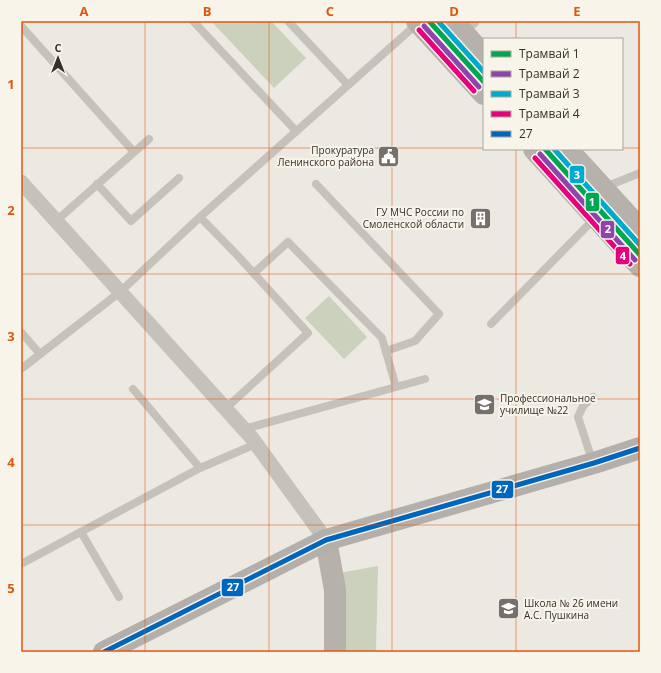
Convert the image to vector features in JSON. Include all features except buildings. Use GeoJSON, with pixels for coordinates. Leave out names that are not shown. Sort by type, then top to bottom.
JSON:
{"type":"FeatureCollection","features":[{"type":"Feature","properties":{"kind":"main road"},"geometry":{"type":"LineString","coordinates":[[418,22],[483,93]]}},
{"type":"Feature","properties":{"kind":"main road"},"geometry":{"type":"LineString","coordinates":[[462,24],[483,55]]}},
{"type":"Feature","properties":{"kind":"main road"},"geometry":{"type":"LineString","coordinates":[[535,150],[640,266]]}},
{"type":"Feature","properties":{"kind":"main road"},"geometry":{"type":"LineString","coordinates":[[568,150],[640,229]]}},
{"type":"Feature","properties":{"kind":"main road"},"geometry":{"type":"LineString","coordinates":[[104,652],[326,540],[594,463],[640,448]]}},
{"type":"Feature","properties":{"kind":"main road"},"geometry":{"type":"LineString","coordinates":[[326,540],[335,590],[335,652]]}},
{"type":"Feature","properties":{"kind":"street"},"geometry":{"type":"LineString","coordinates":[[21,182],[244,429],[326,540]]}},
{"type":"Feature","properties":{"kind":"lane"},"geometry":{"type":"LineString","coordinates":[[193,21],[296,131]]}},
{"type":"Feature","properties":{"kind":"lane"},"geometry":{"type":"LineString","coordinates":[[288,21],[348,85]]}},
{"type":"Feature","properties":{"kind":"lane"},"geometry":{"type":"LineString","coordinates":[[21,369],[120,292],[200,217],[418,22]]}},
{"type":"Feature","properties":{"kind":"lane"},"geometry":{"type":"LineString","coordinates":[[21,26],[134,152]]}},
{"type":"Feature","properties":{"kind":"lane"},"geometry":{"type":"LineString","coordinates":[[56,221],[149,139]]}},
{"type":"Feature","properties":{"kind":"lane"},"geometry":{"type":"LineString","coordinates":[[602,188],[640,173]]}},
{"type":"Feature","properties":{"kind":"lane"},"geometry":{"type":"LineString","coordinates":[[97,184],[131,221],[179,178]]}},
{"type":"Feature","properties":{"kind":"lane"},"geometry":{"type":"LineString","coordinates":[[316,184],[439,314],[415,341],[386,351]]}},
{"type":"Feature","properties":{"kind":"lane"},"geometry":{"type":"LineString","coordinates":[[200,217],[254,273],[308,333],[225,408]]}},
{"type":"Feature","properties":{"kind":"lane"},"geometry":{"type":"LineString","coordinates":[[491,324],[596,217]]}},
{"type":"Feature","properties":{"kind":"lane"},"geometry":{"type":"LineString","coordinates":[[254,273],[288,242],[382,338],[396,387]]}},
{"type":"Feature","properties":{"kind":"lane"},"geometry":{"type":"LineString","coordinates":[[21,332],[40,354]]}},
{"type":"Feature","properties":{"kind":"lane"},"geometry":{"type":"LineString","coordinates":[[244,429],[425,379]]}},
{"type":"Feature","properties":{"kind":"lane"},"geometry":{"type":"LineString","coordinates":[[134,389],[200,468]]}},
{"type":"Feature","properties":{"kind":"lane"},"geometry":{"type":"LineString","coordinates":[[593,397],[583,406],[578,417],[594,463]]}},
{"type":"Feature","properties":{"kind":"lane"},"geometry":{"type":"LineString","coordinates":[[21,564],[200,468],[256,444]]}},
{"type":"Feature","properties":{"kind":"lane"},"geometry":{"type":"LineString","coordinates":[[81,532],[119,597]]}},
{"type":"Feature","properties":{"kind":"green space"},"geometry":{"type":"Polygon","coordinates":[[[211,21],[271,21],[306,58],[274,88],[211,21]]]}},
{"type":"Feature","properties":{"kind":"green space"},"geometry":{"type":"Polygon","coordinates":[[[329,296],[367,337],[344,359],[305,318],[329,296]]]}},
{"type":"Feature","properties":{"kind":"green space"},"geometry":{"type":"Polygon","coordinates":[[[378,566],[376,652],[341,652],[339,573],[378,566]]]}},
{"type":"Feature","properties":{"kind":"tram line","name":"1"},"geometry":{"type":"LineString","coordinates":[[429,21],[483,81]]}},
{"type":"Feature","properties":{"kind":"tram line","name":"3"},"geometry":{"type":"LineString","coordinates":[[438,21],[483,71]]}},
{"type":"Feature","properties":{"kind":"tram line","name":"2"},"geometry":{"type":"LineString","coordinates":[[424,26],[479,87]]}},
{"type":"Feature","properties":{"kind":"tram line","name":"4"},"geometry":{"type":"LineString","coordinates":[[419,30],[474,91]]}},
{"type":"Feature","properties":{"kind":"tram line","name":"1"},"geometry":{"type":"LineString","coordinates":[[546,150],[640,255]]}},
{"type":"Feature","properties":{"kind":"tram line","name":"3"},"geometry":{"type":"LineString","coordinates":[[555,150],[640,245]]}},
{"type":"Feature","properties":{"kind":"tram line","name":"2"},"geometry":{"type":"LineString","coordinates":[[540,154],[635,260]]}},
{"type":"Feature","properties":{"kind":"tram line","name":"4"},"geometry":{"type":"LineString","coordinates":[[535,158],[630,264]]}},
{"type":"Feature","properties":{"kind":"transit line","name":"27"},"geometry":{"type":"LineString","coordinates":[[104,652],[326,540],[594,463],[640,448]]}},
{"type":"Feature","properties":{"kind":"place","name":"Прокуратура Ленинского района"},"geometry":{"type":"Point","coordinates":[389,156]}},
{"type":"Feature","properties":{"kind":"place","name":"ГУ МЧС России по Смоленской области"},"geometry":{"type":"Point","coordinates":[480,218]}},
{"type":"Feature","properties":{"kind":"place","name":"Профессиональное училище №22"},"geometry":{"type":"Point","coordinates":[484,404]}},
{"type":"Feature","properties":{"kind":"place","name":"Школа № 26 имени А.С. Пушкина"},"geometry":{"type":"Point","coordinates":[508,609]}}]}
